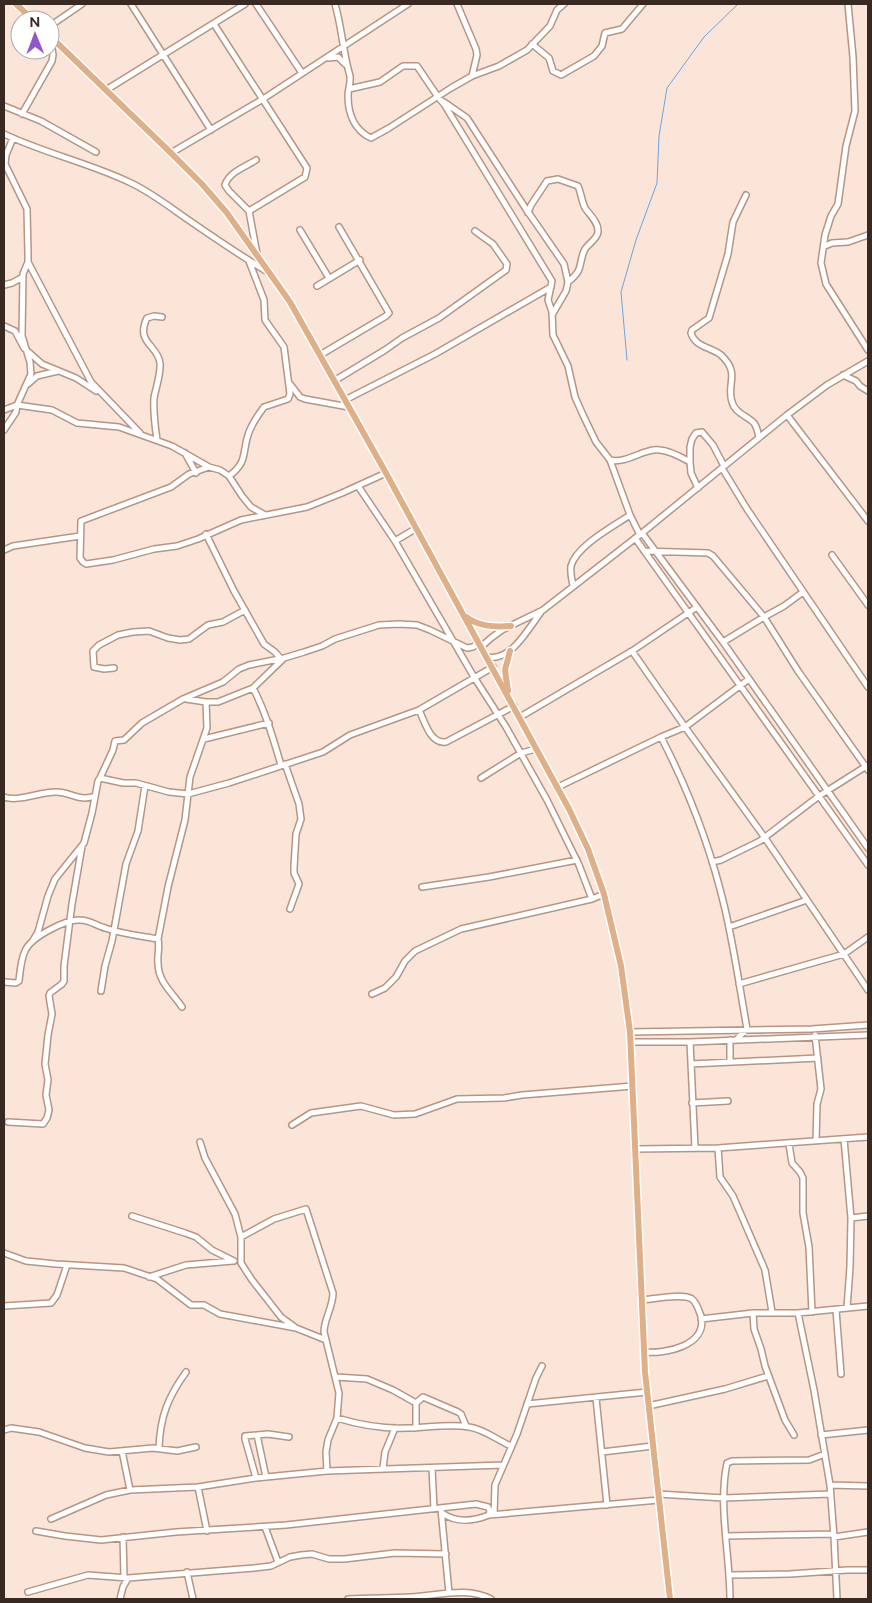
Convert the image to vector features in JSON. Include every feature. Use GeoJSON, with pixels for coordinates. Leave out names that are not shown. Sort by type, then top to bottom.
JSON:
{"type":"FeatureCollection","features":[{"type":"Feature","properties":{"kind":"main road"},"geometry":{"type":"LineString","coordinates":[[60,46],[171,153],[227,213],[272,274],[320,355],[493,667],[558,787],[588,849],[604,894],[621,966],[630,1032],[644,1352],[648,1406],[670,1599]]}},
{"type":"Feature","properties":{"kind":"main road"},"geometry":{"type":"LineString","coordinates":[[465,617],[474,623],[511,626]]}},
{"type":"Feature","properties":{"kind":"main road"},"geometry":{"type":"LineString","coordinates":[[510,651],[505,670],[512,703]]}},
{"type":"Feature","properties":{"kind":"street"},"geometry":{"type":"LineString","coordinates":[[60,19],[82,4]]}},
{"type":"Feature","properties":{"kind":"street"},"geometry":{"type":"LineString","coordinates":[[131,4],[211,130]]}},
{"type":"Feature","properties":{"kind":"street"},"geometry":{"type":"LineString","coordinates":[[106,90],[164,56],[245,4]]}},
{"type":"Feature","properties":{"kind":"street"},"geometry":{"type":"LineString","coordinates":[[256,4],[302,73]]}},
{"type":"Feature","properties":{"kind":"street"},"geometry":{"type":"LineString","coordinates":[[335,4],[350,76],[348,95],[350,115],[363,133],[371,138],[472,76],[516,57],[550,26],[558,10],[564,4]]}},
{"type":"Feature","properties":{"kind":"street"},"geometry":{"type":"LineString","coordinates":[[171,153],[263,99],[408,4]]}},
{"type":"Feature","properties":{"kind":"street"},"geometry":{"type":"LineString","coordinates":[[456,4],[476,49],[477,55],[472,76]]}},
{"type":"Feature","properties":{"kind":"street"},"geometry":{"type":"LineString","coordinates":[[532,44],[549,58],[553,71],[562,75],[594,56],[602,46],[605,33],[622,29],[643,4]]}},
{"type":"Feature","properties":{"kind":"street"},"geometry":{"type":"LineString","coordinates":[[848,4],[853,57],[855,111],[846,146],[838,204],[831,216],[825,235],[822,263],[826,284],[868,350]]}},
{"type":"Feature","properties":{"kind":"street"},"geometry":{"type":"LineString","coordinates":[[214,24],[307,168],[305,177],[249,211]]}},
{"type":"Feature","properties":{"kind":"street"},"geometry":{"type":"LineString","coordinates":[[326,58],[338,57],[346,64]]}},
{"type":"Feature","properties":{"kind":"street"},"geometry":{"type":"LineString","coordinates":[[22,114],[52,60]]}},
{"type":"Feature","properties":{"kind":"street"},"geometry":{"type":"LineString","coordinates":[[349,89],[380,82],[403,66],[417,66],[444,104],[548,272],[552,281],[548,300],[552,317],[552,335],[568,366],[575,396],[596,442],[610,460],[644,550],[868,865]]}},
{"type":"Feature","properties":{"kind":"street"},"geometry":{"type":"LineString","coordinates":[[438,97],[467,118],[528,213],[564,264],[568,282],[566,291],[555,308],[552,317]]}},
{"type":"Feature","properties":{"kind":"street"},"geometry":{"type":"LineString","coordinates":[[4,106],[41,121],[96,152]]}},
{"type":"Feature","properties":{"kind":"street"},"geometry":{"type":"LineString","coordinates":[[4,134],[130,182],[158,199],[234,252],[272,274]]}},
{"type":"Feature","properties":{"kind":"street"},"geometry":{"type":"LineString","coordinates":[[13,138],[6,155],[5,164],[26,208],[28,262],[91,382],[142,435]]}},
{"type":"Feature","properties":{"kind":"street"},"geometry":{"type":"LineString","coordinates":[[256,160],[227,178],[225,184],[228,191],[249,211],[257,254]]}},
{"type":"Feature","properties":{"kind":"street"},"geometry":{"type":"LineString","coordinates":[[528,213],[531,205],[547,181],[558,180],[578,186],[584,207],[595,223],[598,232],[583,253],[582,262],[576,275],[568,282]]}},
{"type":"Feature","properties":{"kind":"street"},"geometry":{"type":"LineString","coordinates":[[746,195],[733,222],[728,254],[709,318],[692,330],[691,333],[696,342],[719,354],[727,362],[732,375],[732,403],[735,409],[753,422],[759,438]]}},
{"type":"Feature","properties":{"kind":"street"},"geometry":{"type":"LineString","coordinates":[[320,355],[388,314],[389,310],[339,227]]}},
{"type":"Feature","properties":{"kind":"street"},"geometry":{"type":"LineString","coordinates":[[300,230],[330,278]]}},
{"type":"Feature","properties":{"kind":"street"},"geometry":{"type":"LineString","coordinates":[[334,381],[402,338],[439,318],[506,270],[507,264],[493,244],[475,231]]}},
{"type":"Feature","properties":{"kind":"street"},"geometry":{"type":"LineString","coordinates":[[825,246],[832,243],[848,242],[868,235]]}},
{"type":"Feature","properties":{"kind":"street"},"geometry":{"type":"LineString","coordinates":[[317,286],[360,260]]}},
{"type":"Feature","properties":{"kind":"street"},"geometry":{"type":"LineString","coordinates":[[229,476],[243,462],[249,432],[259,413],[264,407],[288,399],[290,384],[284,347],[265,320],[264,300],[249,261]]}},
{"type":"Feature","properties":{"kind":"street"},"geometry":{"type":"LineString","coordinates":[[28,262],[23,277],[21,318],[24,348],[42,364],[76,378],[101,394]]}},
{"type":"Feature","properties":{"kind":"street"},"geometry":{"type":"LineString","coordinates":[[4,285],[23,277]]}},
{"type":"Feature","properties":{"kind":"street"},"geometry":{"type":"LineString","coordinates":[[345,400],[435,354],[551,287]]}},
{"type":"Feature","properties":{"kind":"street"},"geometry":{"type":"LineString","coordinates":[[157,440],[154,398],[160,364],[158,357],[147,343],[144,325],[147,318],[154,316],[162,317]]}},
{"type":"Feature","properties":{"kind":"street"},"geometry":{"type":"LineString","coordinates":[[4,326],[15,331],[30,362],[31,374],[19,398],[16,412],[4,430]]}},
{"type":"Feature","properties":{"kind":"street"},"geometry":{"type":"LineString","coordinates":[[8,1122],[43,1124],[47,1118],[49,1110],[46,1095],[48,1080],[45,1064],[52,1014],[49,996],[64,981],[70,921],[83,844],[92,813],[98,781],[113,750],[115,741],[124,740],[142,723],[183,699],[223,682],[239,669],[322,646],[335,639],[379,625],[417,625],[467,648],[480,645],[511,626],[543,610],[698,488],[787,414],[827,385],[868,361]]}},
{"type":"Feature","properties":{"kind":"street"},"geometry":{"type":"LineString","coordinates":[[27,384],[37,376],[59,371]]}},
{"type":"Feature","properties":{"kind":"street"},"geometry":{"type":"LineString","coordinates":[[843,375],[856,381],[868,391]]}},
{"type":"Feature","properties":{"kind":"street"},"geometry":{"type":"LineString","coordinates":[[290,384],[305,399],[349,407]]}},
{"type":"Feature","properties":{"kind":"street"},"geometry":{"type":"LineString","coordinates":[[4,410],[17,405],[52,410],[77,423],[118,427],[172,446],[229,476],[251,507],[265,515]]}},
{"type":"Feature","properties":{"kind":"street"},"geometry":{"type":"LineString","coordinates":[[787,414],[868,521]]}},
{"type":"Feature","properties":{"kind":"street"},"geometry":{"type":"LineString","coordinates":[[698,488],[691,473],[690,462],[692,439],[696,433],[702,432],[710,439],[723,467],[747,509],[868,687]]}},
{"type":"Feature","properties":{"kind":"street"},"geometry":{"type":"LineString","coordinates":[[610,460],[618,462],[652,450],[660,450],[690,462]]}},
{"type":"Feature","properties":{"kind":"street"},"geometry":{"type":"LineString","coordinates":[[185,453],[196,473]]}},
{"type":"Feature","properties":{"kind":"street"},"geometry":{"type":"LineString","coordinates":[[209,467],[189,474],[171,487],[81,521],[80,558],[86,564],[113,560],[154,549],[177,546],[241,520],[307,506],[386,473]]}},
{"type":"Feature","properties":{"kind":"street"},"geometry":{"type":"LineString","coordinates":[[358,486],[395,541],[474,677],[521,753],[577,860],[592,899]]}},
{"type":"Feature","properties":{"kind":"street"},"geometry":{"type":"LineString","coordinates":[[573,586],[571,565],[578,555],[587,545],[630,515]]}},
{"type":"Feature","properties":{"kind":"street"},"geometry":{"type":"LineString","coordinates":[[395,541],[416,528]]}},
{"type":"Feature","properties":{"kind":"street"},"geometry":{"type":"LineString","coordinates":[[206,534],[244,610],[264,644],[282,658]]}},
{"type":"Feature","properties":{"kind":"street"},"geometry":{"type":"LineString","coordinates":[[639,535],[655,551],[723,642],[828,791],[866,846],[858,850]]}},
{"type":"Feature","properties":{"kind":"street"},"geometry":{"type":"LineString","coordinates":[[4,550],[13,546],[80,536]]}},
{"type":"Feature","properties":{"kind":"street"},"geometry":{"type":"LineString","coordinates":[[644,550],[708,553],[713,556],[764,617],[798,672],[868,767],[819,796],[765,838],[721,860],[712,862]]}},
{"type":"Feature","properties":{"kind":"street"},"geometry":{"type":"LineString","coordinates":[[832,555],[868,605]]}},
{"type":"Feature","properties":{"kind":"street"},"geometry":{"type":"LineString","coordinates":[[723,642],[784,606],[803,592]]}},
{"type":"Feature","properties":{"kind":"street"},"geometry":{"type":"LineString","coordinates":[[520,717],[632,651],[697,607]]}},
{"type":"Feature","properties":{"kind":"street"},"geometry":{"type":"LineString","coordinates":[[114,668],[94,667],[93,651],[99,645],[118,635],[149,631],[168,638],[189,639],[208,625],[223,622],[244,610]]}},
{"type":"Feature","properties":{"kind":"street"},"geometry":{"type":"LineString","coordinates":[[487,657],[500,657],[510,651],[543,610]]}},
{"type":"Feature","properties":{"kind":"street"},"geometry":{"type":"LineString","coordinates":[[632,651],[765,838],[868,990]]}},
{"type":"Feature","properties":{"kind":"street"},"geometry":{"type":"LineString","coordinates":[[183,699],[218,702],[252,688],[282,658]]}},
{"type":"Feature","properties":{"kind":"street"},"geometry":{"type":"LineString","coordinates":[[100,778],[188,794],[229,783],[323,752],[350,735],[419,710],[493,667]]}},
{"type":"Feature","properties":{"kind":"street"},"geometry":{"type":"LineString","coordinates":[[558,787],[661,737],[685,728],[749,679]]}},
{"type":"Feature","properties":{"kind":"street"},"geometry":{"type":"LineString","coordinates":[[252,688],[297,796],[301,816],[296,834],[294,867],[294,873],[299,884],[290,909]]}},
{"type":"Feature","properties":{"kind":"street"},"geometry":{"type":"LineString","coordinates":[[182,1007],[160,978],[157,961],[158,939],[168,887],[185,820],[190,777],[208,723],[206,702]]}},
{"type":"Feature","properties":{"kind":"street"},"geometry":{"type":"LineString","coordinates":[[419,710],[433,739],[441,743],[498,716],[512,703]]}},
{"type":"Feature","properties":{"kind":"street"},"geometry":{"type":"LineString","coordinates":[[204,739],[268,723]]}},
{"type":"Feature","properties":{"kind":"street"},"geometry":{"type":"LineString","coordinates":[[661,737],[680,776],[712,862],[729,928],[747,1029]]}},
{"type":"Feature","properties":{"kind":"street"},"geometry":{"type":"LineString","coordinates":[[482,778],[521,753],[536,749]]}},
{"type":"Feature","properties":{"kind":"street"},"geometry":{"type":"LineString","coordinates":[[102,991],[105,966],[126,864],[138,831],[145,786]]}},
{"type":"Feature","properties":{"kind":"street"},"geometry":{"type":"LineString","coordinates":[[4,797],[14,799],[35,794],[57,792],[81,798],[95,796]]}},
{"type":"Feature","properties":{"kind":"street"},"geometry":{"type":"LineString","coordinates":[[4,982],[16,983],[19,981],[24,951],[38,932],[48,896],[56,879],[83,844]]}},
{"type":"Feature","properties":{"kind":"street"},"geometry":{"type":"LineString","coordinates":[[422,886],[489,877],[577,860]]}},
{"type":"Feature","properties":{"kind":"street"},"geometry":{"type":"LineString","coordinates":[[372,994],[385,988],[396,977],[404,961],[415,951],[461,929],[592,899],[604,894]]}},
{"type":"Feature","properties":{"kind":"street"},"geometry":{"type":"LineString","coordinates":[[729,928],[807,900]]}},
{"type":"Feature","properties":{"kind":"street"},"geometry":{"type":"LineString","coordinates":[[32,942],[70,921],[79,920],[89,921],[104,928],[158,939]]}},
{"type":"Feature","properties":{"kind":"street"},"geometry":{"type":"LineString","coordinates":[[739,984],[844,954],[868,937]]}},
{"type":"Feature","properties":{"kind":"street"},"geometry":{"type":"LineString","coordinates":[[630,1032],[812,1029],[868,1025]]}},
{"type":"Feature","properties":{"kind":"street"},"geometry":{"type":"LineString","coordinates":[[736,1040],[747,1029]]}},
{"type":"Feature","properties":{"kind":"street"},"geometry":{"type":"LineString","coordinates":[[812,1029],[816,1037],[821,1089],[817,1104],[816,1141]]}},
{"type":"Feature","properties":{"kind":"street"},"geometry":{"type":"LineString","coordinates":[[631,1042],[690,1042],[868,1035]]}},
{"type":"Feature","properties":{"kind":"street"},"geometry":{"type":"LineString","coordinates":[[730,1040],[730,1061]]}},
{"type":"Feature","properties":{"kind":"street"},"geometry":{"type":"LineString","coordinates":[[690,1042],[695,1148]]}},
{"type":"Feature","properties":{"kind":"street"},"geometry":{"type":"LineString","coordinates":[[691,1064],[818,1058]]}},
{"type":"Feature","properties":{"kind":"street"},"geometry":{"type":"LineString","coordinates":[[292,1124],[311,1113],[361,1106],[394,1115],[415,1114],[457,1099],[504,1098],[633,1086]]}},
{"type":"Feature","properties":{"kind":"street"},"geometry":{"type":"LineString","coordinates":[[692,1103],[728,1101]]}},
{"type":"Feature","properties":{"kind":"street"},"geometry":{"type":"LineString","coordinates":[[636,1149],[718,1148],[868,1137]]}},
{"type":"Feature","properties":{"kind":"street"},"geometry":{"type":"LineString","coordinates":[[844,1139],[851,1218],[850,1267],[846,1308]]}},
{"type":"Feature","properties":{"kind":"street"},"geometry":{"type":"LineString","coordinates":[[200,1142],[206,1158],[235,1214],[241,1236],[241,1263],[275,1310],[296,1328]]}},
{"type":"Feature","properties":{"kind":"street"},"geometry":{"type":"LineString","coordinates":[[789,1144],[792,1163],[803,1178],[803,1213],[809,1247],[812,1312]]}},
{"type":"Feature","properties":{"kind":"street"},"geometry":{"type":"LineString","coordinates":[[718,1148],[718,1174],[732,1196],[764,1270],[772,1312]]}},
{"type":"Feature","properties":{"kind":"street"},"geometry":{"type":"LineString","coordinates":[[241,1236],[274,1219],[306,1208],[333,1293],[333,1302],[324,1326],[339,1393],[337,1418],[328,1440],[326,1452],[327,1471]]}},
{"type":"Feature","properties":{"kind":"street"},"geometry":{"type":"LineString","coordinates":[[132,1216],[190,1235],[212,1250],[241,1263]]}},
{"type":"Feature","properties":{"kind":"street"},"geometry":{"type":"LineString","coordinates":[[851,1218],[868,1216]]}},
{"type":"Feature","properties":{"kind":"street"},"geometry":{"type":"LineString","coordinates":[[4,1253],[26,1260],[67,1265],[124,1268],[165,1284],[191,1305],[204,1305],[220,1314],[296,1328],[326,1340]]}},
{"type":"Feature","properties":{"kind":"street"},"geometry":{"type":"LineString","coordinates":[[148,1277],[186,1265],[234,1261]]}},
{"type":"Feature","properties":{"kind":"street"},"geometry":{"type":"LineString","coordinates":[[4,1306],[51,1303],[57,1295],[67,1265]]}},
{"type":"Feature","properties":{"kind":"street"},"geometry":{"type":"LineString","coordinates":[[642,1300],[686,1297],[693,1300],[702,1319],[701,1329],[697,1337],[691,1342],[680,1347],[644,1352]]}},
{"type":"Feature","properties":{"kind":"street"},"geometry":{"type":"LineString","coordinates":[[702,1319],[772,1312],[812,1312],[868,1306]]}},
{"type":"Feature","properties":{"kind":"street"},"geometry":{"type":"LineString","coordinates":[[836,1310],[841,1374]]}},
{"type":"Feature","properties":{"kind":"street"},"geometry":{"type":"LineString","coordinates":[[798,1313],[814,1390],[830,1485],[837,1599]]}},
{"type":"Feature","properties":{"kind":"street"},"geometry":{"type":"LineString","coordinates":[[753,1314],[754,1329],[768,1376],[785,1420],[794,1435]]}},
{"type":"Feature","properties":{"kind":"street"},"geometry":{"type":"LineString","coordinates":[[492,1515],[495,1485],[542,1366]]}},
{"type":"Feature","properties":{"kind":"street"},"geometry":{"type":"LineString","coordinates":[[160,1448],[160,1428],[170,1396],[186,1372]]}},
{"type":"Feature","properties":{"kind":"street"},"geometry":{"type":"LineString","coordinates":[[648,1406],[725,1389],[768,1376]]}},
{"type":"Feature","properties":{"kind":"street"},"geometry":{"type":"LineString","coordinates":[[336,1377],[367,1379],[393,1390],[416,1403]]}},
{"type":"Feature","properties":{"kind":"street"},"geometry":{"type":"LineString","coordinates":[[527,1404],[647,1392]]}},
{"type":"Feature","properties":{"kind":"street"},"geometry":{"type":"LineString","coordinates":[[416,1428],[416,1403],[421,1397],[458,1412],[461,1414],[466,1426]]}},
{"type":"Feature","properties":{"kind":"street"},"geometry":{"type":"LineString","coordinates":[[596,1398],[607,1505]]}},
{"type":"Feature","properties":{"kind":"street"},"geometry":{"type":"LineString","coordinates":[[337,1418],[358,1424],[394,1428],[466,1426],[476,1428],[511,1446]]}},
{"type":"Feature","properties":{"kind":"street"},"geometry":{"type":"LineString","coordinates":[[4,1430],[11,1428],[39,1432],[85,1448],[109,1452],[160,1448],[177,1451],[196,1447]]}},
{"type":"Feature","properties":{"kind":"street"},"geometry":{"type":"LineString","coordinates":[[383,1468],[385,1452],[394,1428]]}},
{"type":"Feature","properties":{"kind":"street"},"geometry":{"type":"LineString","coordinates":[[821,1435],[868,1430]]}},
{"type":"Feature","properties":{"kind":"street"},"geometry":{"type":"LineString","coordinates":[[256,1478],[245,1438],[247,1436],[268,1434],[289,1437]]}},
{"type":"Feature","properties":{"kind":"street"},"geometry":{"type":"LineString","coordinates":[[257,1435],[266,1477]]}},
{"type":"Feature","properties":{"kind":"street"},"geometry":{"type":"LineString","coordinates":[[602,1452],[653,1446]]}},
{"type":"Feature","properties":{"kind":"street"},"geometry":{"type":"LineString","coordinates":[[122,1450],[130,1490]]}},
{"type":"Feature","properties":{"kind":"street"},"geometry":{"type":"LineString","coordinates":[[730,1599],[724,1498],[727,1464],[732,1461],[809,1460],[825,1454]]}},
{"type":"Feature","properties":{"kind":"street"},"geometry":{"type":"LineString","coordinates":[[51,1519],[106,1494],[130,1490],[198,1487],[256,1478],[327,1471],[503,1465]]}},
{"type":"Feature","properties":{"kind":"street"},"geometry":{"type":"LineString","coordinates":[[432,1468],[434,1510]]}},
{"type":"Feature","properties":{"kind":"street"},"geometry":{"type":"LineString","coordinates":[[830,1485],[868,1486]]}},
{"type":"Feature","properties":{"kind":"street"},"geometry":{"type":"LineString","coordinates":[[198,1487],[207,1531]]}},
{"type":"Feature","properties":{"kind":"street"},"geometry":{"type":"LineString","coordinates":[[442,1511],[455,1520],[464,1520],[492,1515],[607,1505],[659,1497],[724,1498],[830,1494]]}},
{"type":"Feature","properties":{"kind":"street"},"geometry":{"type":"LineString","coordinates":[[36,1531],[101,1540],[434,1510],[442,1511],[481,1504],[488,1507],[492,1515]]}},
{"type":"Feature","properties":{"kind":"street"},"geometry":{"type":"LineString","coordinates":[[442,1511],[450,1593]]}},
{"type":"Feature","properties":{"kind":"street"},"geometry":{"type":"LineString","coordinates":[[265,1526],[278,1562]]}},
{"type":"Feature","properties":{"kind":"street"},"geometry":{"type":"LineString","coordinates":[[726,1536],[834,1536],[868,1532]]}},
{"type":"Feature","properties":{"kind":"street"},"geometry":{"type":"LineString","coordinates":[[120,1599],[126,1577],[123,1537]]}},
{"type":"Feature","properties":{"kind":"street"},"geometry":{"type":"LineString","coordinates":[[28,1592],[88,1575],[126,1577],[254,1568],[271,1566],[290,1557],[312,1554],[329,1559],[344,1559],[395,1553],[446,1554]]}},
{"type":"Feature","properties":{"kind":"street"},"geometry":{"type":"LineString","coordinates":[[730,1575],[868,1570]]}},
{"type":"Feature","properties":{"kind":"street"},"geometry":{"type":"LineString","coordinates":[[187,1572],[193,1599]]}},
{"type":"Feature","properties":{"kind":"street"},"geometry":{"type":"LineString","coordinates":[[349,1599],[474,1593],[491,1599]]}},
{"type":"Feature","properties":{"kind":"waterway"},"geometry":{"type":"LineString","coordinates":[[627,360],[621,292],[636,240],[657,183],[659,136],[667,88],[704,37],[738,4]]}}]}
